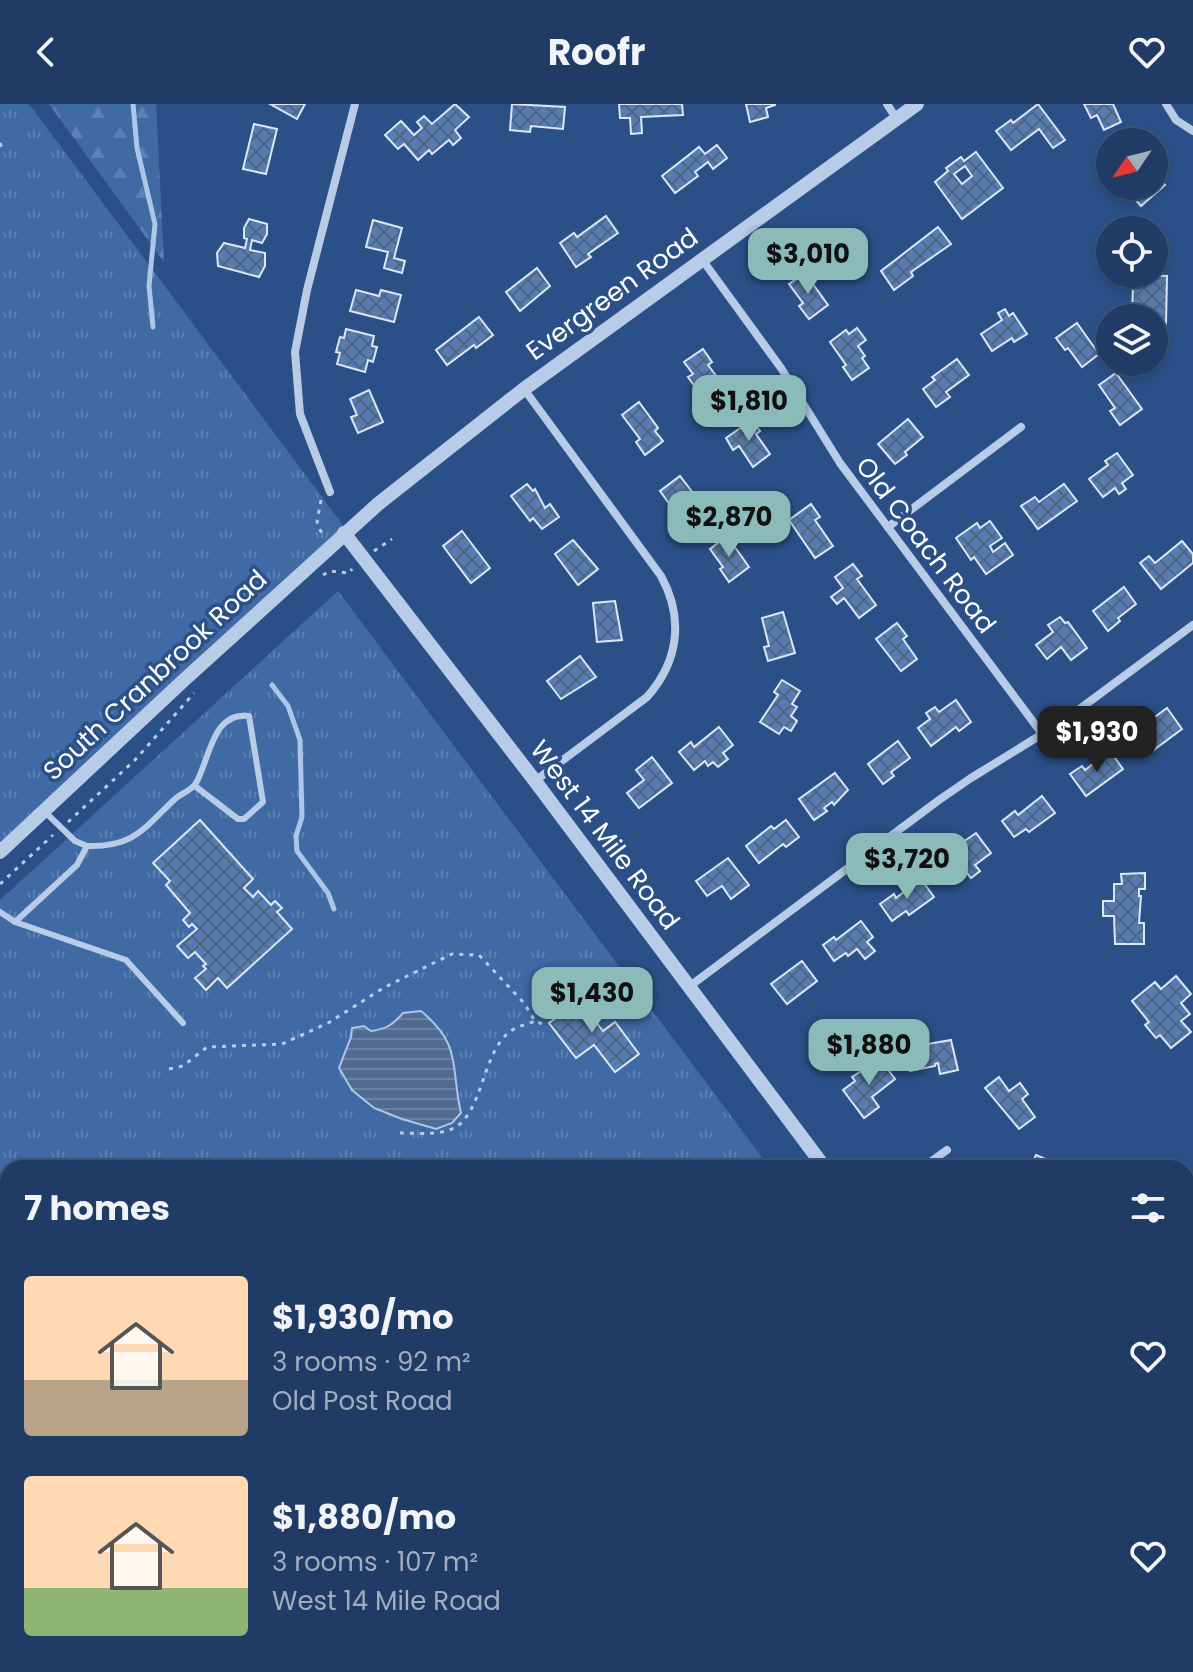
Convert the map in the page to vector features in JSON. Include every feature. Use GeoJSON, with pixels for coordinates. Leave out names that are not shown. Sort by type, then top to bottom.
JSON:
{"type":"FeatureCollection","features":[{"type":"Feature","properties":{"kind":"street"},"geometry":{"type":"LineString","coordinates":[[330,492],[300,414],[295,352],[307,290],[355,104]]}},
{"type":"Feature","properties":{"kind":"street"},"geometry":{"type":"LineString","coordinates":[[887,104],[896,118]]}},
{"type":"Feature","properties":{"kind":"street","name":"Evergreen Road"},"geometry":{"type":"LineString","coordinates":[[344,533],[451,444],[524,389],[700,258],[917,104]]}},
{"type":"Feature","properties":{"kind":"street"},"geometry":{"type":"LineString","coordinates":[[1166,104],[1176,120],[1193,131]]}},
{"type":"Feature","properties":{"kind":"street","name":"Old Coach Road"},"geometry":{"type":"LineString","coordinates":[[700,258],[773,356],[840,463],[1043,735]]}},
{"type":"Feature","properties":{"kind":"street"},"geometry":{"type":"LineString","coordinates":[[524,389],[661,576],[673,606],[677,633],[671,660],[657,687],[535,781]]}},
{"type":"Feature","properties":{"kind":"street"},"geometry":{"type":"LineString","coordinates":[[888,527],[1021,427]]}},
{"type":"Feature","properties":{"kind":"street","name":"South Cranbrook Road"},"geometry":{"type":"LineString","coordinates":[[0,852],[344,533]]}},
{"type":"Feature","properties":{"kind":"street","name":"West 14 Mile Road"},"geometry":{"type":"LineString","coordinates":[[344,533],[535,781],[819,1160]]}},
{"type":"Feature","properties":{"kind":"street"},"geometry":{"type":"LineString","coordinates":[[690,986],[939,800],[1043,735],[1193,625]]}},
{"type":"Feature","properties":{"kind":"street"},"geometry":{"type":"LineString","coordinates":[[933,1160],[947,1150]]}},
{"type":"Feature","properties":{"kind":"lane"},"geometry":{"type":"LineString","coordinates":[[44,811],[60,829],[87,846],[111,847],[127,842],[179,795],[195,786],[220,728],[228,719],[249,716],[263,802],[244,819],[238,819],[195,786]]}},
{"type":"Feature","properties":{"kind":"lane"},"geometry":{"type":"LineString","coordinates":[[15,922],[77,865],[87,846]]}},
{"type":"Feature","properties":{"kind":"lane"},"geometry":{"type":"LineString","coordinates":[[0,912],[15,922],[126,960],[183,1023]]}},
{"type":"Feature","properties":{"kind":"path"},"geometry":{"type":"LineString","coordinates":[[0,143],[2,148]]}},
{"type":"Feature","properties":{"kind":"path"},"geometry":{"type":"LineString","coordinates":[[329,547],[317,522],[321,499],[330,492]]}},
{"type":"Feature","properties":{"kind":"path"},"geometry":{"type":"LineString","coordinates":[[381,545],[392,539]]}},
{"type":"Feature","properties":{"kind":"path"},"geometry":{"type":"LineString","coordinates":[[324,575],[338,571],[349,573],[353,568]]}},
{"type":"Feature","properties":{"kind":"path"},"geometry":{"type":"LineString","coordinates":[[0,884],[135,760],[198,688]]}},
{"type":"Feature","properties":{"kind":"path"},"geometry":{"type":"LineString","coordinates":[[169,1069],[183,1066],[207,1047],[282,1044],[328,1023],[385,987],[452,954],[479,955],[524,1003],[535,1021],[545,1025]]}},
{"type":"Feature","properties":{"kind":"path"},"geometry":{"type":"LineString","coordinates":[[400,1133],[443,1132],[457,1127],[469,1110],[504,1036],[515,1028],[535,1021]]}},
{"type":"Feature","properties":{"kind":"green space"},"geometry":{"type":"Polygon","coordinates":[[[0,104],[29,104],[345,528],[0,843],[0,104]]]}},
{"type":"Feature","properties":{"kind":"green space"},"geometry":{"type":"Polygon","coordinates":[[[49,104],[156,104],[164,262],[49,104]]]}},
{"type":"Feature","properties":{"kind":"green space"},"geometry":{"type":"Polygon","coordinates":[[[338,591],[764,1160],[0,1160],[0,900],[338,591]]]}},
{"type":"Feature","properties":{"kind":"shaded area"},"geometry":{"type":"Polygon","coordinates":[[[421,1011],[449,1046],[461,1113],[452,1123],[436,1129],[374,1108],[352,1090],[339,1068],[352,1028],[364,1026],[371,1031],[381,1029],[403,1013],[421,1011]]]}},
{"type":"Feature","properties":{"kind":"building"},"geometry":{"type":"Polygon","coordinates":[[[270,104],[305,104],[297,119],[270,104]]]}},
{"type":"Feature","properties":{"kind":"building"},"geometry":{"type":"Polygon","coordinates":[[[455,104],[469,117],[455,130],[461,138],[453,145],[449,140],[432,154],[429,150],[418,160],[404,144],[398,149],[385,135],[401,121],[414,135],[422,128],[417,122],[424,116],[432,124],[455,104]]]}},
{"type":"Feature","properties":{"kind":"building"},"geometry":{"type":"Polygon","coordinates":[[[512,104],[565,107],[563,129],[531,126],[530,132],[510,130],[512,104]]]}},
{"type":"Feature","properties":{"kind":"building"},"geometry":{"type":"Polygon","coordinates":[[[619,104],[682,104],[683,115],[641,117],[642,133],[631,134],[630,118],[620,118],[619,104]]]}},
{"type":"Feature","properties":{"kind":"building"},"geometry":{"type":"Polygon","coordinates":[[[746,104],[775,105],[766,108],[768,117],[750,122],[746,104]]]}},
{"type":"Feature","properties":{"kind":"building"},"geometry":{"type":"Polygon","coordinates":[[[1038,104],[1065,140],[1053,148],[1039,129],[1011,150],[996,131],[1011,120],[1013,123],[1038,104]]]}},
{"type":"Feature","properties":{"kind":"building"},"geometry":{"type":"Polygon","coordinates":[[[1084,104],[1113,104],[1121,122],[1103,128],[1097,115],[1091,118],[1084,104]]]}},
{"type":"Feature","properties":{"kind":"building"},"geometry":{"type":"Polygon","coordinates":[[[254,124],[277,129],[266,174],[243,169],[254,124]]]}},
{"type":"Feature","properties":{"kind":"building"},"geometry":{"type":"Polygon","coordinates":[[[717,145],[727,158],[713,169],[708,162],[695,172],[698,176],[675,193],[662,176],[699,147],[705,154],[717,145]]]}},
{"type":"Feature","properties":{"kind":"building"},"geometry":{"type":"Polygon","coordinates":[[[976,152],[1003,188],[962,219],[935,182],[948,171],[946,168],[961,157],[964,161],[976,152]],[[965,166],[954,174],[962,184],[972,176],[965,166]]]}},
{"type":"Feature","properties":{"kind":"building"},"geometry":{"type":"Polygon","coordinates":[[[606,216],[618,233],[588,254],[591,257],[576,267],[560,243],[574,233],[577,237],[606,216]]]}},
{"type":"Feature","properties":{"kind":"building"},"geometry":{"type":"Polygon","coordinates":[[[249,219],[267,224],[267,234],[262,243],[252,240],[250,250],[265,253],[265,266],[259,277],[218,266],[217,253],[224,243],[245,248],[247,239],[244,238],[244,228],[249,219]]]}},
{"type":"Feature","properties":{"kind":"building"},"geometry":{"type":"Polygon","coordinates":[[[373,220],[402,228],[394,258],[405,261],[402,273],[384,268],[388,252],[366,247],[373,220]]]}},
{"type":"Feature","properties":{"kind":"building"},"geometry":{"type":"Polygon","coordinates":[[[938,227],[951,244],[911,272],[913,276],[894,290],[881,271],[938,227]]]}},
{"type":"Feature","properties":{"kind":"building"},"geometry":{"type":"Polygon","coordinates":[[[537,268],[550,286],[520,311],[506,292],[537,268]]]}},
{"type":"Feature","properties":{"kind":"building"},"geometry":{"type":"Polygon","coordinates":[[[805,273],[828,305],[809,319],[799,306],[803,303],[789,284],[805,273]]]}},
{"type":"Feature","properties":{"kind":"building"},"geometry":{"type":"Polygon","coordinates":[[[1133,288],[1167,288],[1166,304],[1132,304],[1133,288]]]}},
{"type":"Feature","properties":{"kind":"building"},"geometry":{"type":"Polygon","coordinates":[[[356,290],[379,296],[381,290],[401,295],[394,322],[350,311],[356,290]]]}},
{"type":"Feature","properties":{"kind":"building"},"geometry":{"type":"Polygon","coordinates":[[[1005,309],[1009,316],[1013,313],[1027,334],[1014,342],[1012,338],[992,351],[981,334],[1002,320],[998,313],[1005,309]]]}},
{"type":"Feature","properties":{"kind":"building"},"geometry":{"type":"Polygon","coordinates":[[[479,317],[493,335],[447,365],[436,350],[479,317]]]}},
{"type":"Feature","properties":{"kind":"building"},"geometry":{"type":"Polygon","coordinates":[[[1077,323],[1096,350],[1096,356],[1082,367],[1056,338],[1077,323]]]}},
{"type":"Feature","properties":{"kind":"building"},"geometry":{"type":"Polygon","coordinates":[[[857,328],[866,340],[858,346],[869,368],[852,380],[830,342],[846,330],[849,334],[857,328]]]}},
{"type":"Feature","properties":{"kind":"building"},"geometry":{"type":"Polygon","coordinates":[[[346,329],[374,336],[372,346],[377,347],[373,362],[368,360],[365,372],[337,364],[340,353],[336,352],[346,329]]]}},
{"type":"Feature","properties":{"kind":"building"},"geometry":{"type":"Polygon","coordinates":[[[703,349],[712,362],[708,365],[726,389],[707,403],[688,377],[693,374],[684,362],[703,349]]]}},
{"type":"Feature","properties":{"kind":"building"},"geometry":{"type":"Polygon","coordinates":[[[957,359],[969,375],[946,392],[950,397],[936,407],[923,389],[935,380],[932,377],[957,359]]]}},
{"type":"Feature","properties":{"kind":"building"},"geometry":{"type":"Polygon","coordinates":[[[1112,376],[1118,376],[1142,409],[1120,425],[1110,411],[1115,408],[1099,385],[1112,376]]]}},
{"type":"Feature","properties":{"kind":"building"},"geometry":{"type":"Polygon","coordinates":[[[369,390],[383,422],[358,433],[351,417],[357,415],[350,399],[369,390]]]}},
{"type":"Feature","properties":{"kind":"building"},"geometry":{"type":"Polygon","coordinates":[[[639,402],[658,428],[655,431],[663,441],[645,455],[636,442],[640,439],[622,415],[639,402]]]}},
{"type":"Feature","properties":{"kind":"building"},"geometry":{"type":"Polygon","coordinates":[[[908,419],[923,437],[895,464],[878,444],[908,419]]]}},
{"type":"Feature","properties":{"kind":"building"},"geometry":{"type":"Polygon","coordinates":[[[752,420],[760,431],[756,434],[770,454],[753,467],[739,446],[733,450],[726,438],[752,420]]]}},
{"type":"Feature","properties":{"kind":"building"},"geometry":{"type":"Polygon","coordinates":[[[1117,453],[1133,475],[1122,483],[1126,489],[1119,494],[1115,488],[1103,497],[1089,479],[1108,465],[1105,461],[1117,453]]]}},
{"type":"Feature","properties":{"kind":"building"},"geometry":{"type":"Polygon","coordinates":[[[680,476],[700,502],[697,504],[705,515],[687,528],[660,491],[680,476]]]}},
{"type":"Feature","properties":{"kind":"building"},"geometry":{"type":"Polygon","coordinates":[[[527,484],[533,491],[535,489],[545,508],[550,504],[559,517],[542,529],[533,518],[530,521],[511,496],[527,484]]]}},
{"type":"Feature","properties":{"kind":"building"},"geometry":{"type":"Polygon","coordinates":[[[1064,484],[1077,501],[1038,529],[1021,506],[1035,497],[1039,502],[1064,484]]]}},
{"type":"Feature","properties":{"kind":"building"},"geometry":{"type":"Polygon","coordinates":[[[811,504],[820,517],[815,520],[833,546],[815,558],[789,520],[811,504]]]}},
{"type":"Feature","properties":{"kind":"building"},"geometry":{"type":"Polygon","coordinates":[[[990,521],[1002,538],[990,546],[993,552],[1005,543],[1013,555],[986,574],[974,557],[971,560],[956,538],[977,523],[980,528],[990,521]]]}},
{"type":"Feature","properties":{"kind":"building"},"geometry":{"type":"Polygon","coordinates":[[[462,531],[490,568],[471,583],[443,546],[462,531]]]}},
{"type":"Feature","properties":{"kind":"building"},"geometry":{"type":"Polygon","coordinates":[[[727,536],[749,567],[729,582],[710,549],[727,536]]]}},
{"type":"Feature","properties":{"kind":"building"},"geometry":{"type":"Polygon","coordinates":[[[573,540],[598,569],[578,585],[555,554],[573,540]]]}},
{"type":"Feature","properties":{"kind":"building"},"geometry":{"type":"Polygon","coordinates":[[[1182,541],[1193,554],[1193,563],[1161,589],[1140,563],[1149,556],[1155,563],[1182,541]]]}},
{"type":"Feature","properties":{"kind":"building"},"geometry":{"type":"Polygon","coordinates":[[[853,564],[862,576],[857,579],[876,605],[859,618],[844,598],[837,604],[831,597],[843,588],[835,577],[853,564]]]}},
{"type":"Feature","properties":{"kind":"building"},"geometry":{"type":"Polygon","coordinates":[[[1124,587],[1136,604],[1118,618],[1120,621],[1108,631],[1093,611],[1124,587]]]}},
{"type":"Feature","properties":{"kind":"building"},"geometry":{"type":"Polygon","coordinates":[[[615,601],[622,640],[597,642],[593,603],[615,601]]]}},
{"type":"Feature","properties":{"kind":"building"},"geometry":{"type":"Polygon","coordinates":[[[783,612],[795,653],[768,661],[764,647],[769,646],[762,618],[783,612]]]}},
{"type":"Feature","properties":{"kind":"building"},"geometry":{"type":"Polygon","coordinates":[[[1060,617],[1065,623],[1068,622],[1087,648],[1071,660],[1061,647],[1047,659],[1036,645],[1053,632],[1048,625],[1060,617]]]}},
{"type":"Feature","properties":{"kind":"building"},"geometry":{"type":"Polygon","coordinates":[[[897,623],[907,636],[903,639],[917,659],[901,671],[876,639],[897,623]]]}},
{"type":"Feature","properties":{"kind":"building"},"geometry":{"type":"Polygon","coordinates":[[[580,656],[596,677],[561,699],[547,681],[580,656]]]}},
{"type":"Feature","properties":{"kind":"building"},"geometry":{"type":"Polygon","coordinates":[[[782,680],[800,691],[792,704],[797,707],[791,716],[797,721],[791,731],[784,727],[779,734],[760,722],[778,695],[774,692],[782,680]]]}},
{"type":"Feature","properties":{"kind":"building"},"geometry":{"type":"Polygon","coordinates":[[[956,700],[971,722],[959,731],[956,727],[931,746],[918,728],[930,719],[926,713],[935,707],[939,712],[956,700]]]}},
{"type":"Feature","properties":{"kind":"building"},"geometry":{"type":"Polygon","coordinates":[[[1167,708],[1182,729],[1151,752],[1140,737],[1153,727],[1148,722],[1167,708]]]}},
{"type":"Feature","properties":{"kind":"building"},"geometry":{"type":"Polygon","coordinates":[[[719,727],[733,745],[723,753],[728,759],[718,767],[713,762],[708,766],[705,761],[694,770],[679,752],[691,742],[694,747],[719,727]]]}},
{"type":"Feature","properties":{"kind":"building"},"geometry":{"type":"Polygon","coordinates":[[[898,741],[910,758],[891,772],[894,776],[883,784],[868,764],[898,741]]]}},
{"type":"Feature","properties":{"kind":"building"},"geometry":{"type":"Polygon","coordinates":[[[1110,751],[1123,769],[1086,796],[1070,774],[1082,766],[1085,770],[1110,751]]]}},
{"type":"Feature","properties":{"kind":"building"},"geometry":{"type":"Polygon","coordinates":[[[652,757],[672,783],[639,808],[627,793],[644,780],[636,770],[652,757]]]}},
{"type":"Feature","properties":{"kind":"building"},"geometry":{"type":"Polygon","coordinates":[[[835,773],[848,790],[814,820],[799,799],[835,773]]]}},
{"type":"Feature","properties":{"kind":"building"},"geometry":{"type":"Polygon","coordinates":[[[1042,796],[1055,813],[1029,832],[1026,829],[1014,837],[1002,821],[1015,811],[1018,815],[1042,796]]]}},
{"type":"Feature","properties":{"kind":"building"},"geometry":{"type":"Polygon","coordinates":[[[200,820],[253,879],[244,888],[253,897],[258,891],[271,905],[275,901],[282,908],[277,912],[292,929],[227,988],[218,978],[206,990],[195,978],[206,969],[203,966],[206,964],[195,952],[188,958],[177,946],[197,929],[192,924],[189,927],[183,920],[190,913],[166,885],[170,881],[153,863],[200,820]]]}},
{"type":"Feature","properties":{"kind":"building"},"geometry":{"type":"Polygon","coordinates":[[[786,820],[799,837],[786,847],[783,844],[759,863],[746,846],[771,826],[774,829],[786,820]]]}},
{"type":"Feature","properties":{"kind":"building"},"geometry":{"type":"Polygon","coordinates":[[[976,833],[991,853],[975,865],[980,871],[971,878],[966,872],[954,881],[941,863],[976,833]]]}},
{"type":"Feature","properties":{"kind":"building"},"geometry":{"type":"Polygon","coordinates":[[[728,858],[749,885],[731,899],[722,886],[707,896],[696,881],[728,858]]]}},
{"type":"Feature","properties":{"kind":"building"},"geometry":{"type":"Polygon","coordinates":[[[1145,873],[1145,889],[1139,889],[1139,923],[1144,923],[1144,944],[1115,944],[1114,916],[1103,916],[1103,901],[1114,901],[1114,884],[1122,884],[1121,874],[1145,873]]]}},
{"type":"Feature","properties":{"kind":"building"},"geometry":{"type":"Polygon","coordinates":[[[921,879],[934,897],[909,915],[906,911],[892,921],[880,904],[894,894],[896,898],[921,879]]]}},
{"type":"Feature","properties":{"kind":"building"},"geometry":{"type":"Polygon","coordinates":[[[861,921],[873,937],[867,942],[875,951],[865,959],[857,949],[834,961],[823,945],[834,937],[836,940],[861,921]]]}},
{"type":"Feature","properties":{"kind":"building"},"geometry":{"type":"Polygon","coordinates":[[[802,961],[817,981],[787,1004],[771,984],[802,961]]]}},
{"type":"Feature","properties":{"kind":"building"},"geometry":{"type":"Polygon","coordinates":[[[1176,976],[1191,994],[1181,1003],[1190,1014],[1181,1021],[1191,1032],[1171,1048],[1160,1035],[1156,1038],[1145,1025],[1149,1022],[1132,1001],[1155,982],[1161,989],[1176,976]]]}},
{"type":"Feature","properties":{"kind":"building"},"geometry":{"type":"Polygon","coordinates":[[[567,996],[574,1004],[579,1000],[603,1031],[615,1022],[639,1054],[615,1072],[594,1045],[576,1058],[549,1023],[562,1014],[555,1005],[567,996]]]}},
{"type":"Feature","properties":{"kind":"building"},"geometry":{"type":"Polygon","coordinates":[[[951,1040],[958,1070],[940,1074],[938,1063],[910,1071],[905,1048],[951,1040]]]}},
{"type":"Feature","properties":{"kind":"building"},"geometry":{"type":"Polygon","coordinates":[[[880,1059],[895,1079],[872,1097],[879,1107],[864,1118],[843,1090],[855,1081],[852,1077],[880,1059]]]}},
{"type":"Feature","properties":{"kind":"building"},"geometry":{"type":"Polygon","coordinates":[[[999,1077],[1009,1091],[1020,1083],[1028,1094],[1022,1099],[1035,1117],[1019,1129],[985,1088],[999,1077]]]}},
{"type":"Feature","properties":{"kind":"waterway"},"geometry":{"type":"LineString","coordinates":[[133,104],[137,148],[155,224],[149,286],[153,327]]}},
{"type":"Feature","properties":{"kind":"waterway"},"geometry":{"type":"LineString","coordinates":[[272,685],[288,706],[300,740],[302,817],[296,836],[297,851],[328,893],[334,909]]}}]}
